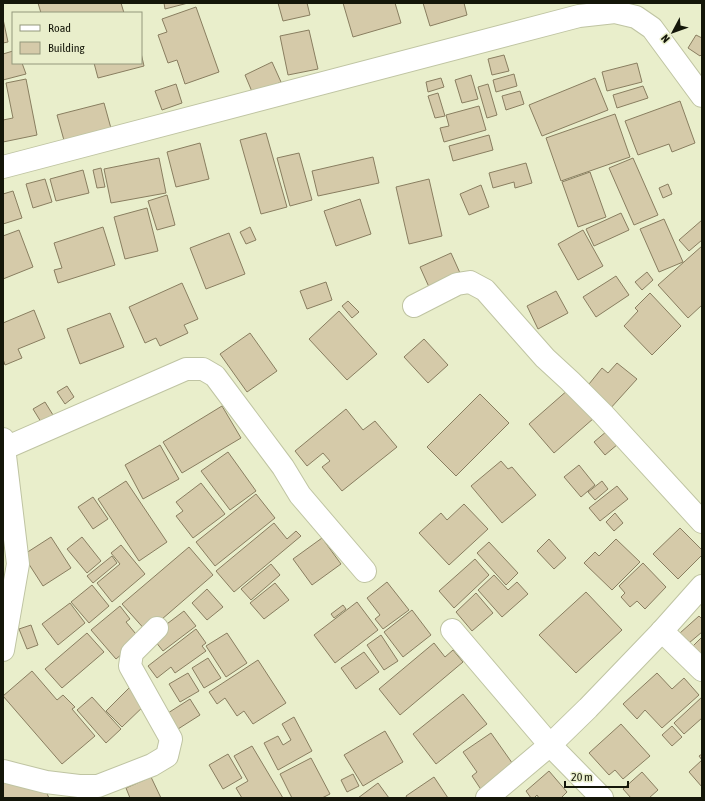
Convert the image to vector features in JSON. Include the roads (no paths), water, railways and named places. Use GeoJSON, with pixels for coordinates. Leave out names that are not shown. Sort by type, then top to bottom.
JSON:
{"type":"FeatureCollection","features":[{"type":"Feature","properties":{"kind":"street"},"geometry":{"type":"LineString","coordinates":[[3,167],[577,9],[615,12],[636,17],[652,28],[702,96]]}},
{"type":"Feature","properties":{"kind":"street"},"geometry":{"type":"LineString","coordinates":[[414,306],[457,284],[470,282],[485,290],[545,358],[602,414],[702,522]]}},
{"type":"Feature","properties":{"kind":"street"},"geometry":{"type":"LineString","coordinates":[[3,650],[18,564],[3,445],[186,369],[203,369],[215,376],[267,443],[284,467],[300,495],[365,571]]}},
{"type":"Feature","properties":{"kind":"street"},"geometry":{"type":"LineString","coordinates":[[487,798],[550,745],[588,708],[662,631],[702,586]]}},
{"type":"Feature","properties":{"kind":"street"},"geometry":{"type":"LineString","coordinates":[[3,771],[46,782],[80,786],[98,786],[152,765],[167,756],[171,739],[130,666],[132,653],[157,628]]}},
{"type":"Feature","properties":{"kind":"street"},"geometry":{"type":"LineString","coordinates":[[452,630],[550,745],[602,798]]}},
{"type":"Feature","properties":{"kind":"street"},"geometry":{"type":"LineString","coordinates":[[662,631],[702,670]]}}]}
